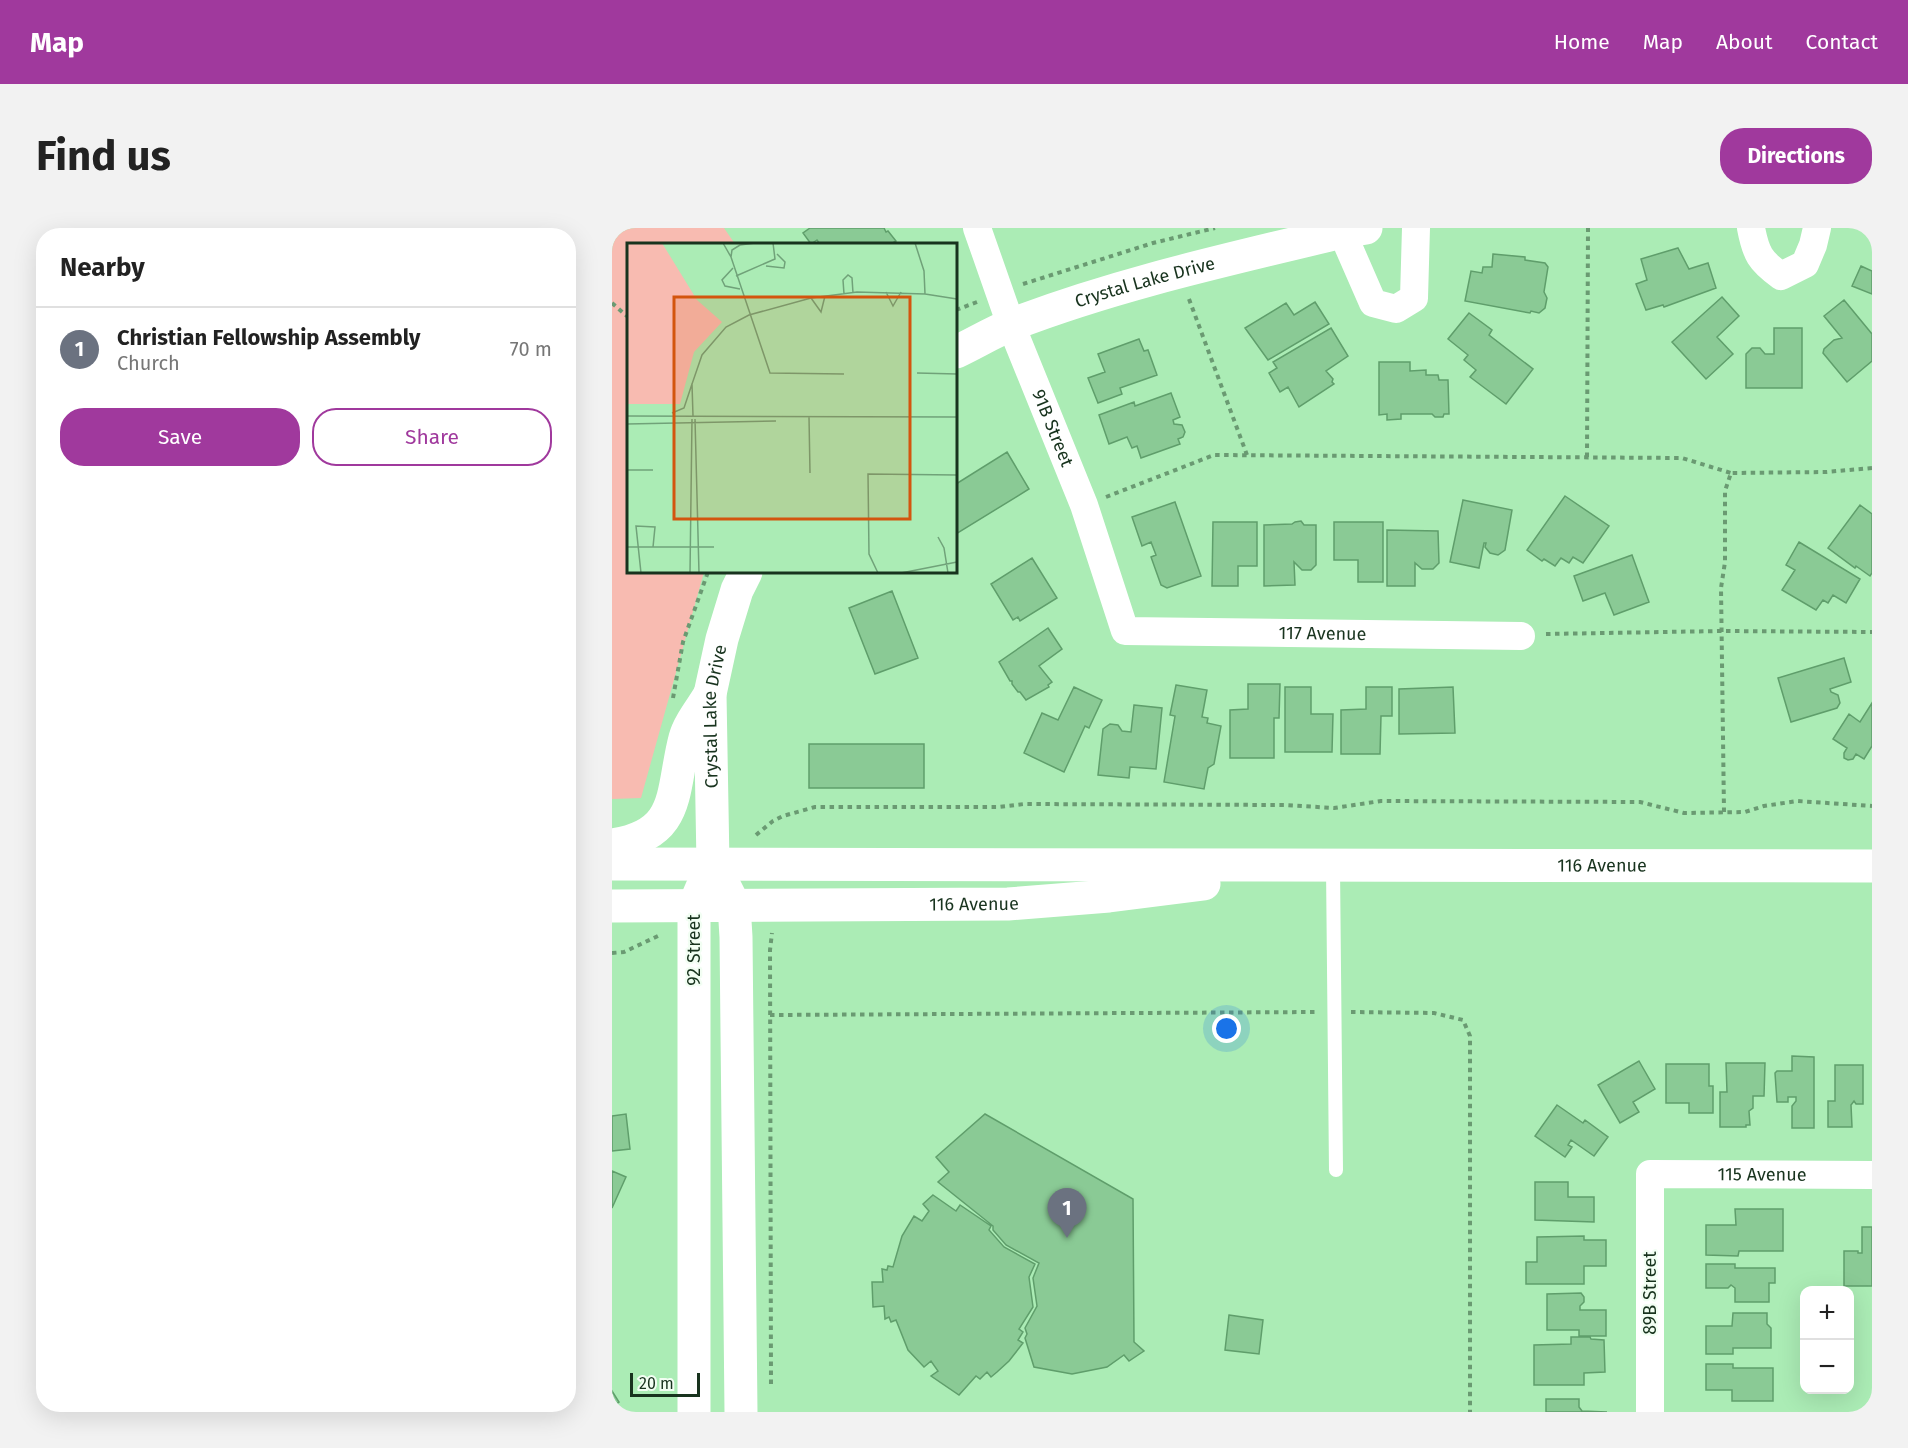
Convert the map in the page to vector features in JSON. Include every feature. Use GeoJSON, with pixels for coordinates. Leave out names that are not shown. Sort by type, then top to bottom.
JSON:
{"type":"FeatureCollection","features":[{"type":"Feature","properties":{"kind":"main road","name":"Crystal Lake Drive"},"geometry":{"type":"LineString","coordinates":[[957,352],[1011,325],[1086,298],[1178,271],[1354,230]]}},
{"type":"Feature","properties":{"kind":"main road","name":"Crystal Lake Drive"},"geometry":{"type":"LineString","coordinates":[[713,864],[710,694],[722,639],[737,590],[746,573]]}},
{"type":"Feature","properties":{"kind":"main road"},"geometry":{"type":"LineString","coordinates":[[612,844],[625,843],[649,833],[665,818],[674,798],[686,736],[710,694]]}},
{"type":"Feature","properties":{"kind":"main road","name":"116 Avenue"},"geometry":{"type":"LineString","coordinates":[[612,864],[1333,867],[1872,866]]}},
{"type":"Feature","properties":{"kind":"main road"},"geometry":{"type":"LineString","coordinates":[[713,864],[734,905],[741,1412]]}},
{"type":"Feature","properties":{"kind":"main road","name":"92 Street"},"geometry":{"type":"LineString","coordinates":[[694,1412],[694,906],[713,864]]}},
{"type":"Feature","properties":{"kind":"main road","name":"116 Avenue"},"geometry":{"type":"LineString","coordinates":[[612,906],[1008,904],[1109,896],[1333,867]]}},
{"type":"Feature","properties":{"kind":"street","name":"91B Street"},"geometry":{"type":"LineString","coordinates":[[977,228],[1011,325],[1084,506],[1125,631]]}},
{"type":"Feature","properties":{"kind":"street","name":"Crystal Lake Drive"},"geometry":{"type":"LineString","coordinates":[[1354,230],[1373,303],[1396,309],[1414,298],[1416,228]]}},
{"type":"Feature","properties":{"kind":"street"},"geometry":{"type":"LineString","coordinates":[[1751,228],[1754,245],[1764,264],[1781,276],[1805,264],[1817,228]]}},
{"type":"Feature","properties":{"kind":"street","name":"117 Avenue"},"geometry":{"type":"LineString","coordinates":[[1125,631],[1521,636]]}},
{"type":"Feature","properties":{"kind":"street","name":"115 Avenue"},"geometry":{"type":"LineString","coordinates":[[1650,1174],[1872,1175]]}},
{"type":"Feature","properties":{"kind":"street","name":"89B Street"},"geometry":{"type":"LineString","coordinates":[[1650,1174],[1650,1412]]}},
{"type":"Feature","properties":{"kind":"lane"},"geometry":{"type":"LineString","coordinates":[[1333,867],[1336,1170]]}},
{"type":"Feature","properties":{"kind":"path"},"geometry":{"type":"LineString","coordinates":[[957,310],[999,293],[1153,243],[1215,228]]}},
{"type":"Feature","properties":{"kind":"path"},"geometry":{"type":"LineString","coordinates":[[1587,457],[1588,228]]}},
{"type":"Feature","properties":{"kind":"path"},"geometry":{"type":"LineString","coordinates":[[1178,271],[1247,455]]}},
{"type":"Feature","properties":{"kind":"path"},"geometry":{"type":"LineString","coordinates":[[612,303],[627,316]]}},
{"type":"Feature","properties":{"kind":"path"},"geometry":{"type":"LineString","coordinates":[[1084,506],[1214,455],[1682,458],[1731,473],[1826,472],[1872,468]]}},
{"type":"Feature","properties":{"kind":"path"},"geometry":{"type":"LineString","coordinates":[[1724,812],[1721,588],[1725,562],[1725,490],[1731,473]]}},
{"type":"Feature","properties":{"kind":"path"},"geometry":{"type":"LineString","coordinates":[[1521,636],[1566,633],[1722,631],[1872,632]]}},
{"type":"Feature","properties":{"kind":"path"},"geometry":{"type":"LineString","coordinates":[[751,835],[758,835],[773,821],[783,816],[815,807],[1149,804],[1285,805],[1334,808],[1381,801],[1616,802],[1651,804],[1684,813],[1745,812],[1797,801],[1872,806]]}},
{"type":"Feature","properties":{"kind":"path"},"geometry":{"type":"LineString","coordinates":[[612,953],[624,952],[655,936],[663,936]]}},
{"type":"Feature","properties":{"kind":"path"},"geometry":{"type":"LineString","coordinates":[[771,1389],[770,950],[772,938]]}},
{"type":"Feature","properties":{"kind":"path"},"geometry":{"type":"LineString","coordinates":[[770,1015],[1335,1012],[1446,1015],[1462,1020],[1470,1036],[1470,1412]]}},
{"type":"Feature","properties":{"kind":"shaded area"},"geometry":{"type":"Polygon","coordinates":[[[612,228],[724,228],[734,243],[627,243],[627,573],[704,573],[641,798],[612,799],[612,228]]]}},
{"type":"Feature","properties":{"kind":"building"},"geometry":{"type":"Polygon","coordinates":[[[810,228],[884,228],[896,241],[893,243],[819,243],[817,240],[810,243],[803,233],[810,228]]]}},
{"type":"Feature","properties":{"kind":"building"},"geometry":{"type":"Polygon","coordinates":[[[1678,248],[1689,269],[1708,263],[1716,288],[1664,307],[1663,305],[1646,310],[1636,284],[1647,280],[1641,259],[1678,248]]]}},
{"type":"Feature","properties":{"kind":"building"},"geometry":{"type":"Polygon","coordinates":[[[1493,254],[1525,257],[1525,260],[1545,263],[1548,267],[1544,292],[1547,298],[1545,308],[1539,313],[1531,311],[1530,313],[1465,301],[1471,271],[1482,273],[1483,267],[1492,267],[1493,254]]]}},
{"type":"Feature","properties":{"kind":"building"},"geometry":{"type":"Polygon","coordinates":[[[1861,266],[1872,271],[1872,294],[1852,286],[1861,266]]]}},
{"type":"Feature","properties":{"kind":"building"},"geometry":{"type":"Polygon","coordinates":[[[1722,297],[1739,316],[1717,337],[1733,354],[1706,379],[1672,342],[1722,297]]]}},
{"type":"Feature","properties":{"kind":"building"},"geometry":{"type":"Polygon","coordinates":[[[1844,300],[1872,334],[1872,361],[1847,382],[1823,353],[1824,349],[1834,340],[1842,338],[1824,316],[1844,300]]]}},
{"type":"Feature","properties":{"kind":"building"},"geometry":{"type":"Polygon","coordinates":[[[1315,302],[1329,324],[1268,360],[1245,328],[1286,303],[1294,315],[1315,302]]]}},
{"type":"Feature","properties":{"kind":"building"},"geometry":{"type":"Polygon","coordinates":[[[1469,313],[1492,330],[1489,335],[1533,369],[1506,404],[1470,377],[1476,370],[1464,360],[1468,355],[1448,339],[1469,313]]]}},
{"type":"Feature","properties":{"kind":"building"},"geometry":{"type":"Polygon","coordinates":[[[1331,328],[1348,356],[1326,371],[1334,384],[1299,407],[1288,387],[1280,392],[1269,373],[1277,368],[1273,362],[1331,328]]]}},
{"type":"Feature","properties":{"kind":"building"},"geometry":{"type":"Polygon","coordinates":[[[1774,328],[1802,328],[1802,388],[1746,388],[1746,354],[1752,348],[1760,348],[1765,354],[1774,354],[1774,328]]]}},
{"type":"Feature","properties":{"kind":"building"},"geometry":{"type":"Polygon","coordinates":[[[1139,339],[1144,351],[1148,350],[1157,375],[1120,388],[1122,394],[1098,403],[1088,378],[1105,372],[1098,354],[1139,339]]]}},
{"type":"Feature","properties":{"kind":"building"},"geometry":{"type":"Polygon","coordinates":[[[1379,362],[1410,362],[1410,371],[1426,370],[1426,375],[1438,375],[1439,380],[1448,380],[1449,414],[1435,417],[1432,414],[1401,414],[1401,419],[1387,420],[1387,414],[1379,415],[1379,362]]]}},
{"type":"Feature","properties":{"kind":"building"},"geometry":{"type":"Polygon","coordinates":[[[1171,393],[1180,417],[1173,420],[1174,424],[1182,425],[1185,432],[1183,437],[1178,439],[1180,444],[1141,458],[1137,446],[1132,448],[1127,437],[1109,444],[1099,415],[1134,402],[1135,406],[1171,393]]]}},
{"type":"Feature","properties":{"kind":"building"},"geometry":{"type":"Polygon","coordinates":[[[1007,452],[1029,489],[957,533],[957,483],[1007,452]]]}},
{"type":"Feature","properties":{"kind":"building"},"geometry":{"type":"Polygon","coordinates":[[[1565,496],[1609,526],[1583,563],[1573,557],[1569,563],[1561,558],[1555,566],[1544,559],[1542,561],[1527,550],[1565,496]]]}},
{"type":"Feature","properties":{"kind":"building"},"geometry":{"type":"Polygon","coordinates":[[[1463,500],[1512,510],[1505,550],[1498,555],[1490,553],[1484,543],[1479,568],[1450,562],[1463,500]]]}},
{"type":"Feature","properties":{"kind":"building"},"geometry":{"type":"Polygon","coordinates":[[[1175,502],[1201,576],[1167,588],[1161,585],[1151,557],[1156,555],[1151,542],[1142,546],[1132,517],[1175,502]]]}},
{"type":"Feature","properties":{"kind":"building"},"geometry":{"type":"Polygon","coordinates":[[[1860,505],[1872,514],[1872,573],[1870,576],[1828,548],[1860,505]]]}},
{"type":"Feature","properties":{"kind":"building"},"geometry":{"type":"Polygon","coordinates":[[[1301,521],[1304,525],[1316,525],[1316,565],[1311,570],[1302,570],[1294,562],[1295,585],[1264,586],[1264,525],[1292,524],[1301,521]]]}},
{"type":"Feature","properties":{"kind":"building"},"geometry":{"type":"Polygon","coordinates":[[[1213,522],[1257,522],[1257,566],[1238,566],[1238,586],[1212,586],[1213,522]]]}},
{"type":"Feature","properties":{"kind":"building"},"geometry":{"type":"Polygon","coordinates":[[[1334,522],[1383,522],[1383,582],[1358,582],[1358,560],[1334,560],[1334,522]]]}},
{"type":"Feature","properties":{"kind":"building"},"geometry":{"type":"Polygon","coordinates":[[[1387,530],[1438,531],[1439,563],[1433,569],[1422,569],[1415,563],[1415,586],[1387,586],[1387,530]]]}},
{"type":"Feature","properties":{"kind":"building"},"geometry":{"type":"Polygon","coordinates":[[[1799,542],[1860,579],[1846,603],[1833,595],[1828,603],[1823,600],[1816,610],[1782,590],[1795,570],[1786,565],[1799,542]]]}},
{"type":"Feature","properties":{"kind":"building"},"geometry":{"type":"Polygon","coordinates":[[[1632,555],[1649,602],[1614,615],[1605,593],[1583,601],[1574,576],[1632,555]]]}},
{"type":"Feature","properties":{"kind":"building"},"geometry":{"type":"Polygon","coordinates":[[[1032,558],[1057,598],[1020,621],[1018,617],[1013,620],[991,584],[1032,558]]]}},
{"type":"Feature","properties":{"kind":"building"},"geometry":{"type":"Polygon","coordinates":[[[892,591],[918,658],[875,674],[849,608],[892,591]]]}},
{"type":"Feature","properties":{"kind":"building"},"geometry":{"type":"Polygon","coordinates":[[[1048,628],[1062,649],[1039,666],[1052,682],[1048,685],[1049,687],[1026,700],[1012,684],[999,662],[1048,628]]]}},
{"type":"Feature","properties":{"kind":"building"},"geometry":{"type":"Polygon","coordinates":[[[1844,658],[1851,682],[1830,689],[1838,695],[1840,703],[1837,708],[1791,722],[1778,678],[1844,658]]]}},
{"type":"Feature","properties":{"kind":"building"},"geometry":{"type":"Polygon","coordinates":[[[1248,684],[1280,684],[1279,718],[1274,718],[1274,758],[1230,758],[1230,710],[1248,709],[1248,684]]]}},
{"type":"Feature","properties":{"kind":"building"},"geometry":{"type":"Polygon","coordinates":[[[1176,685],[1207,690],[1202,717],[1208,718],[1207,723],[1221,726],[1214,764],[1208,768],[1204,789],[1164,782],[1175,716],[1170,715],[1176,685]]]}},
{"type":"Feature","properties":{"kind":"building"},"geometry":{"type":"Polygon","coordinates":[[[1074,687],[1102,700],[1089,728],[1085,726],[1064,772],[1024,753],[1042,713],[1058,720],[1074,687]]]}},
{"type":"Feature","properties":{"kind":"building"},"geometry":{"type":"Polygon","coordinates":[[[1285,687],[1311,687],[1311,714],[1333,714],[1332,752],[1285,752],[1285,687]]]}},
{"type":"Feature","properties":{"kind":"building"},"geometry":{"type":"Polygon","coordinates":[[[1366,687],[1392,687],[1392,716],[1381,716],[1380,754],[1341,754],[1341,710],[1366,709],[1366,687]]]}},
{"type":"Feature","properties":{"kind":"building"},"geometry":{"type":"Polygon","coordinates":[[[1453,687],[1455,733],[1399,734],[1399,689],[1453,687]]]}},
{"type":"Feature","properties":{"kind":"building"},"geometry":{"type":"Polygon","coordinates":[[[1872,703],[1872,746],[1864,759],[1856,754],[1853,759],[1848,760],[1844,758],[1847,748],[1833,739],[1849,714],[1860,722],[1872,703]]]}},
{"type":"Feature","properties":{"kind":"building"},"geometry":{"type":"Polygon","coordinates":[[[1134,705],[1162,708],[1156,769],[1130,767],[1129,778],[1098,775],[1103,729],[1110,724],[1118,725],[1122,731],[1131,732],[1134,705]]]}},
{"type":"Feature","properties":{"kind":"building"},"geometry":{"type":"Polygon","coordinates":[[[809,744],[924,744],[924,788],[809,788],[809,744]]]}},
{"type":"Feature","properties":{"kind":"building"},"geometry":{"type":"Polygon","coordinates":[[[1792,1056],[1814,1057],[1814,1128],[1792,1128],[1792,1106],[1796,1097],[1788,1097],[1788,1102],[1777,1102],[1775,1073],[1792,1071],[1792,1056]]]}},
{"type":"Feature","properties":{"kind":"building"},"geometry":{"type":"Polygon","coordinates":[[[1639,1061],[1655,1089],[1633,1102],[1639,1112],[1620,1123],[1598,1085],[1639,1061]]]}},
{"type":"Feature","properties":{"kind":"building"},"geometry":{"type":"Polygon","coordinates":[[[1726,1063],[1765,1063],[1764,1096],[1753,1096],[1753,1108],[1749,1111],[1750,1125],[1746,1127],[1720,1127],[1720,1092],[1727,1092],[1726,1063]]]}},
{"type":"Feature","properties":{"kind":"building"},"geometry":{"type":"Polygon","coordinates":[[[1666,1064],[1709,1064],[1709,1086],[1713,1086],[1713,1113],[1689,1113],[1689,1103],[1666,1103],[1666,1064]]]}},
{"type":"Feature","properties":{"kind":"building"},"geometry":{"type":"Polygon","coordinates":[[[1835,1065],[1863,1065],[1863,1104],[1856,1104],[1854,1101],[1851,1105],[1852,1127],[1828,1127],[1828,1101],[1835,1101],[1835,1065]]]}},
{"type":"Feature","properties":{"kind":"building"},"geometry":{"type":"Polygon","coordinates":[[[1557,1105],[1583,1123],[1585,1120],[1608,1137],[1594,1156],[1571,1140],[1568,1145],[1572,1147],[1565,1157],[1535,1136],[1557,1105]]]}},
{"type":"Feature","properties":{"kind":"building"},"geometry":{"type":"Polygon","coordinates":[[[626,1114],[630,1149],[612,1151],[612,1116],[626,1114]]]}},
{"type":"Feature","properties":{"kind":"building"},"geometry":{"type":"Polygon","coordinates":[[[985,1114],[1133,1199],[1134,1342],[1144,1351],[1129,1361],[1124,1355],[1107,1367],[1072,1374],[1034,1367],[1025,1338],[1027,1334],[1025,1328],[1037,1306],[1033,1278],[1039,1263],[1006,1245],[993,1230],[993,1226],[938,1182],[949,1172],[936,1157],[985,1114]]]}},
{"type":"Feature","properties":{"kind":"building"},"geometry":{"type":"Polygon","coordinates":[[[612,1171],[626,1177],[612,1208],[612,1171]]]}},
{"type":"Feature","properties":{"kind":"building"},"geometry":{"type":"Polygon","coordinates":[[[1535,1182],[1568,1182],[1568,1197],[1594,1197],[1594,1222],[1535,1220],[1535,1182]]]}},
{"type":"Feature","properties":{"kind":"building"},"geometry":{"type":"Polygon","coordinates":[[[933,1195],[956,1211],[960,1205],[991,1226],[989,1230],[1004,1247],[1035,1264],[1029,1277],[1033,1307],[1019,1329],[1023,1332],[1018,1340],[1023,1343],[1009,1361],[991,1377],[987,1372],[980,1379],[976,1376],[959,1395],[931,1376],[938,1371],[931,1361],[924,1367],[908,1350],[896,1320],[891,1322],[889,1317],[885,1319],[884,1306],[873,1307],[872,1282],[883,1282],[882,1269],[887,1270],[888,1266],[893,1267],[902,1236],[914,1216],[922,1221],[929,1211],[923,1204],[933,1195]]]}},
{"type":"Feature","properties":{"kind":"building"},"geometry":{"type":"Polygon","coordinates":[[[1735,1209],[1783,1209],[1783,1251],[1739,1251],[1738,1256],[1706,1255],[1706,1225],[1736,1225],[1735,1209]]]}},
{"type":"Feature","properties":{"kind":"building"},"geometry":{"type":"Polygon","coordinates":[[[1862,1227],[1872,1227],[1872,1286],[1844,1286],[1844,1251],[1862,1253],[1862,1227]]]}},
{"type":"Feature","properties":{"kind":"building"},"geometry":{"type":"Polygon","coordinates":[[[1584,1236],[1584,1240],[1606,1240],[1606,1266],[1584,1266],[1584,1284],[1526,1284],[1526,1262],[1537,1262],[1537,1237],[1584,1236]]]}},
{"type":"Feature","properties":{"kind":"building"},"geometry":{"type":"Polygon","coordinates":[[[1706,1264],[1735,1264],[1735,1268],[1775,1268],[1775,1283],[1769,1283],[1769,1302],[1735,1302],[1735,1288],[1731,1285],[1728,1288],[1706,1288],[1706,1264]]]}},
{"type":"Feature","properties":{"kind":"building"},"geometry":{"type":"Polygon","coordinates":[[[1581,1293],[1584,1302],[1580,1310],[1606,1310],[1606,1336],[1579,1336],[1579,1330],[1547,1330],[1547,1294],[1581,1293]]]}},
{"type":"Feature","properties":{"kind":"building"},"geometry":{"type":"Polygon","coordinates":[[[1733,1313],[1767,1313],[1767,1324],[1771,1328],[1771,1348],[1733,1348],[1733,1354],[1706,1354],[1706,1326],[1732,1326],[1733,1313]]]}},
{"type":"Feature","properties":{"kind":"building"},"geometry":{"type":"Polygon","coordinates":[[[1229,1315],[1263,1320],[1259,1354],[1225,1350],[1229,1315]]]}},
{"type":"Feature","properties":{"kind":"building"},"geometry":{"type":"Polygon","coordinates":[[[1571,1337],[1604,1340],[1605,1372],[1584,1373],[1584,1385],[1534,1385],[1534,1345],[1571,1344],[1571,1337]]]}},
{"type":"Feature","properties":{"kind":"building"},"geometry":{"type":"Polygon","coordinates":[[[1706,1364],[1733,1364],[1733,1368],[1773,1368],[1773,1401],[1732,1401],[1732,1390],[1706,1390],[1706,1364]]]}},
{"type":"Feature","properties":{"kind":"building"},"geometry":{"type":"Polygon","coordinates":[[[612,1391],[619,1402],[612,1407],[612,1391]]]}},
{"type":"Feature","properties":{"kind":"building"},"geometry":{"type":"Polygon","coordinates":[[[1546,1399],[1579,1399],[1579,1407],[1582,1411],[1607,1412],[1546,1412],[1546,1399]]]}},
{"type":"Feature","properties":{"kind":"place","name":"Christian Fellowship Assembly"},"geometry":{"type":"Point","coordinates":[1067,1238]}}]}
